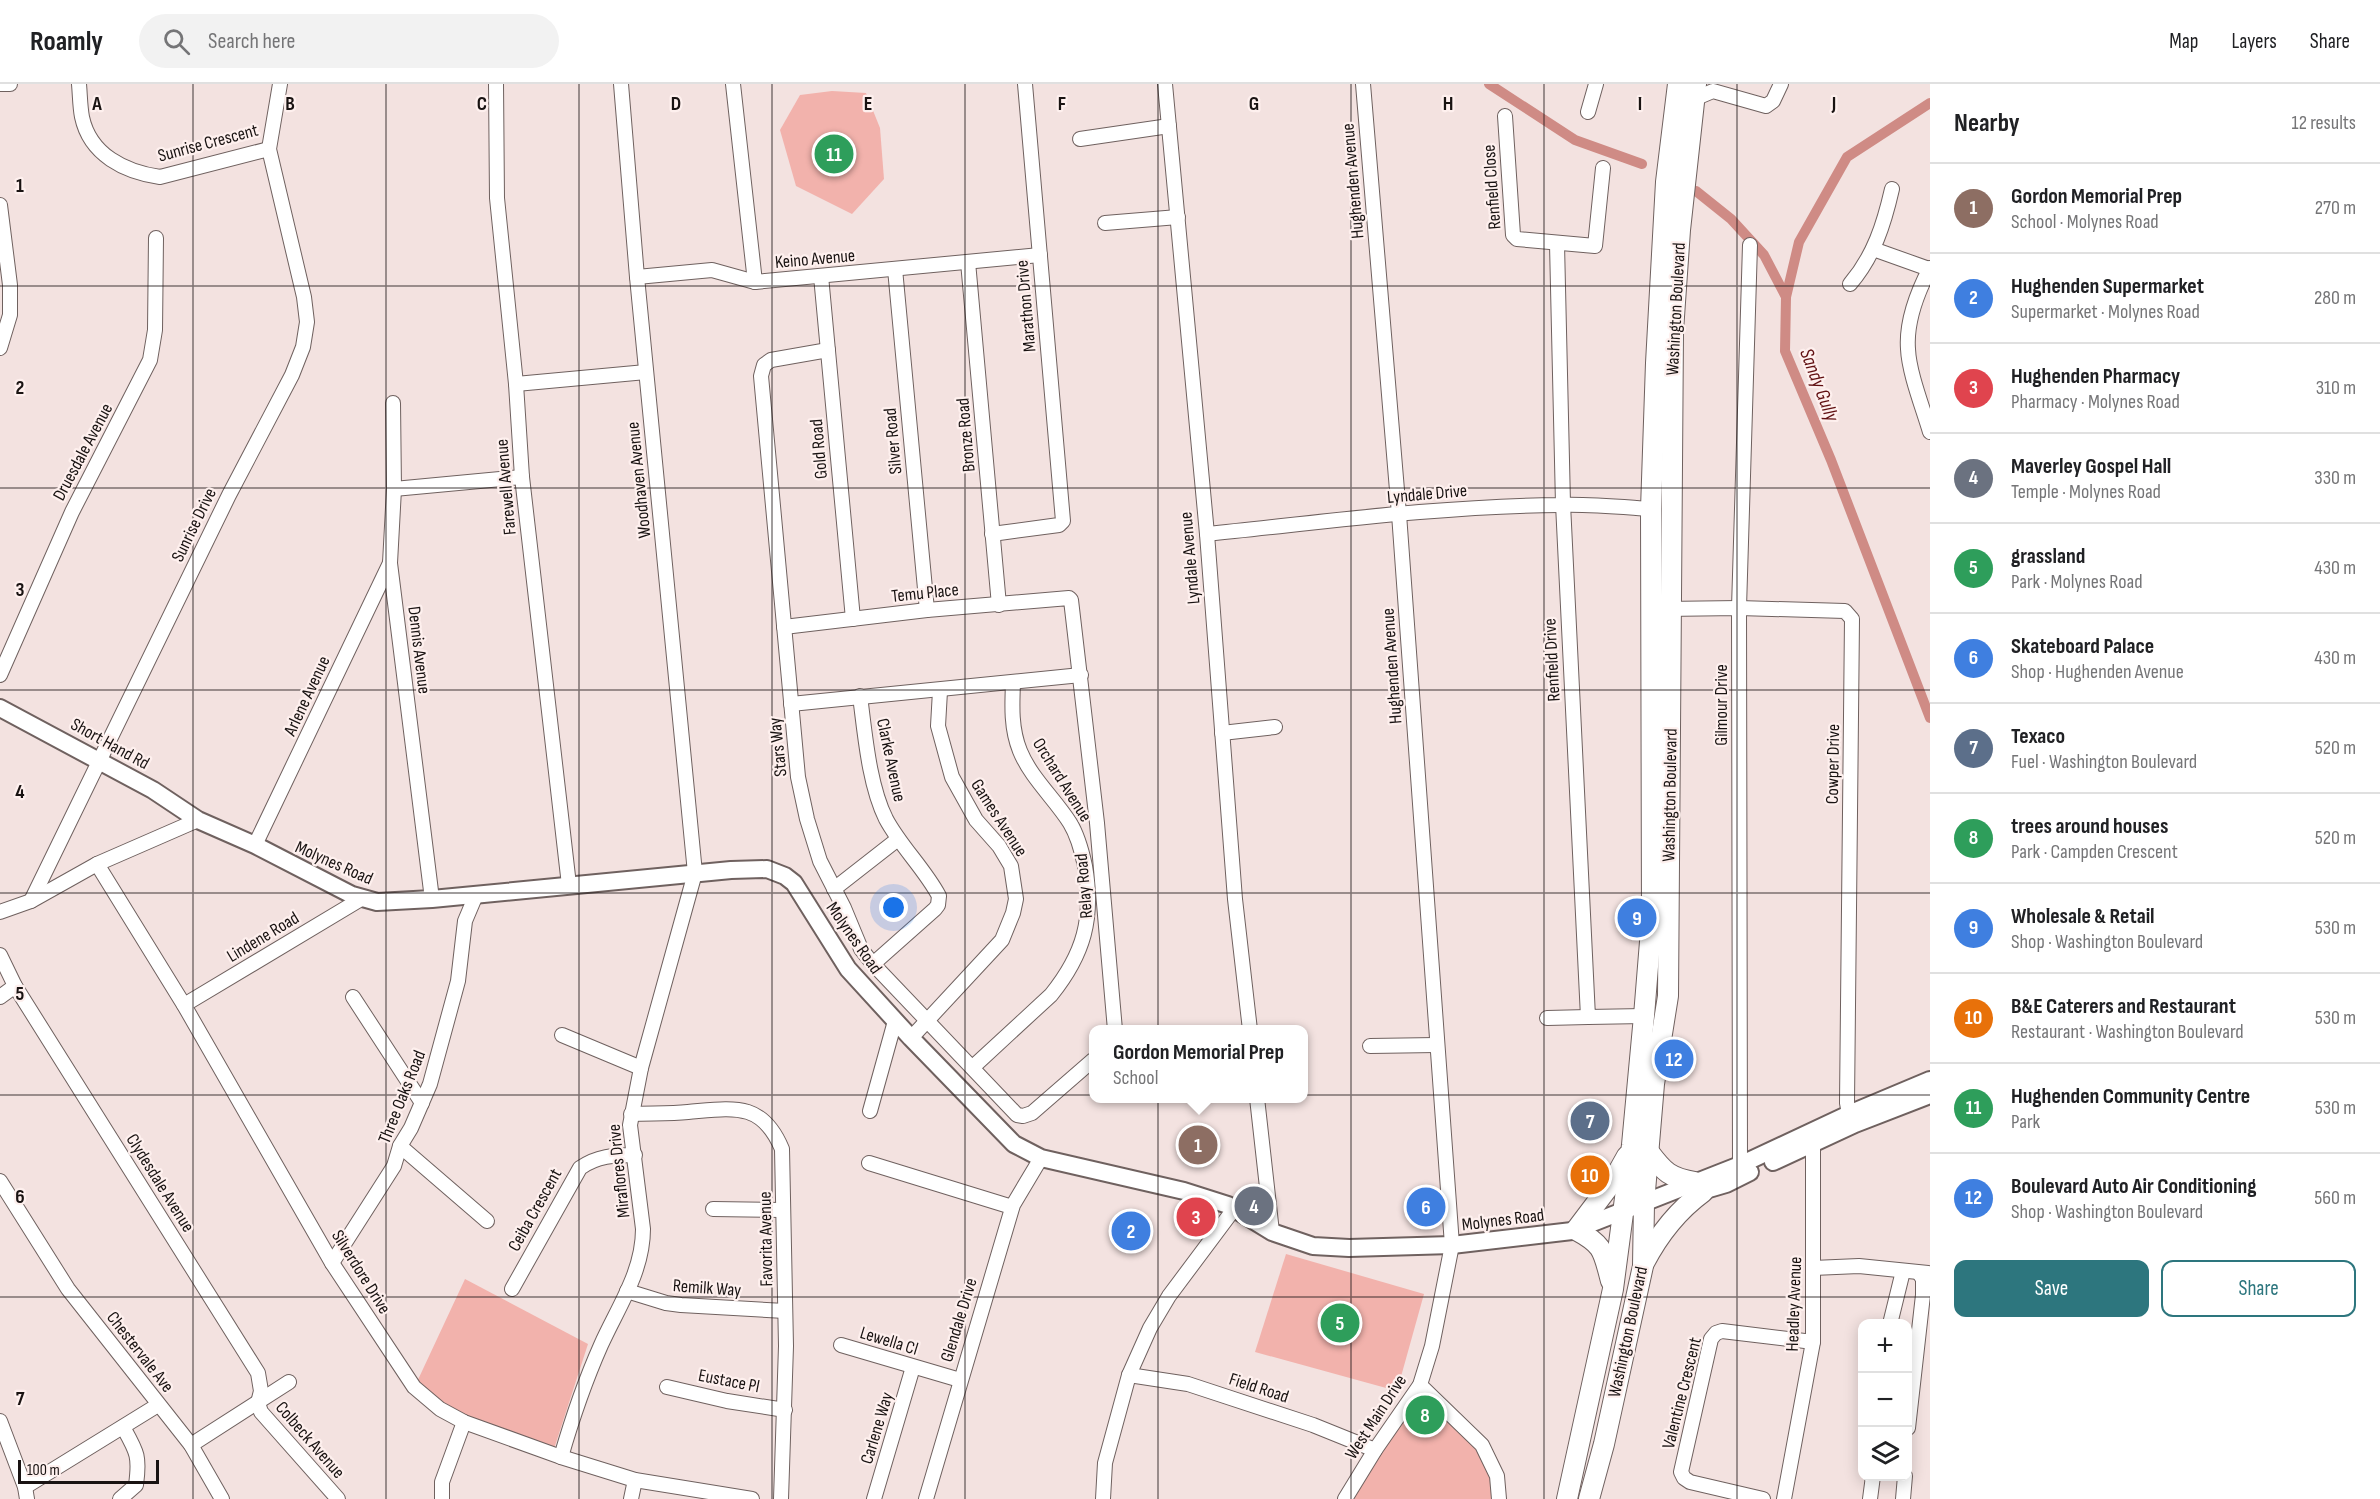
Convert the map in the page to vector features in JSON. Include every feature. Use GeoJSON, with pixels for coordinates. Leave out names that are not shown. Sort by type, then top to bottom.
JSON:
{"type":"FeatureCollection","features":[{"type":"Feature","properties":{"kind":"highway","name":"Washington Boulevard"},"geometry":{"type":"LineString","coordinates":[[1567,1499],[1613,1289],[1624,1212],[1654,1084],[1668,996],[1660,609],[1651,509],[1666,182],[1678,84]]}},
{"type":"Feature","properties":{"kind":"highway","name":"Washington Boulevard"},"geometry":{"type":"LineString","coordinates":[[1589,1499],[1604,1444],[1643,1266],[1644,1203],[1640,1149],[1644,1016],[1652,917],[1660,609],[1673,331],[1680,230],[1695,92]]}},
{"type":"Feature","properties":{"kind":"highway"},"geometry":{"type":"LineString","coordinates":[[1613,1289],[1600,1247],[1595,1240],[1576,1230],[1640,1149],[1665,1172],[1699,1187],[1652,1247],[1643,1266]]}},
{"type":"Feature","properties":{"kind":"main road","name":"Short Hand Rd"},"geometry":{"type":"LineString","coordinates":[[0,708],[153,790],[198,820]]}},
{"type":"Feature","properties":{"kind":"main road","name":"Molynes Road"},"geometry":{"type":"LineString","coordinates":[[198,820],[255,845],[361,899],[384,902],[695,873],[766,869],[785,876],[794,883],[848,969],[1014,1144],[1041,1158],[1184,1191],[1234,1209],[1272,1232],[1313,1246],[1349,1248],[1452,1245],[1576,1230],[1644,1203],[1699,1187],[1813,1144],[1856,1124],[1930,1095]]}},
{"type":"Feature","properties":{"kind":"main road","name":"Molynes Road"},"geometry":{"type":"LineString","coordinates":[[1699,1187],[1849,1114],[1930,1080]]}},
{"type":"Feature","properties":{"kind":"street"},"geometry":{"type":"LineString","coordinates":[[0,84],[10,84]]}},
{"type":"Feature","properties":{"kind":"street","name":"Sunrise Crescent"},"geometry":{"type":"LineString","coordinates":[[79,84],[82,117],[88,135],[111,160],[135,172],[160,177],[269,149],[280,84]]}},
{"type":"Feature","properties":{"kind":"street","name":"Farewell Avenue"},"geometry":{"type":"LineString","coordinates":[[496,84],[497,198],[516,384],[522,477],[569,885]]}},
{"type":"Feature","properties":{"kind":"street","name":"Woodhaven Avenue"},"geometry":{"type":"LineString","coordinates":[[621,84],[637,277],[695,873]]}},
{"type":"Feature","properties":{"kind":"street","name":"Keino Avenue"},"geometry":{"type":"LineString","coordinates":[[734,84],[756,282],[1040,255]]}},
{"type":"Feature","properties":{"kind":"street","name":"Marathon Drive"},"geometry":{"type":"LineString","coordinates":[[992,534],[1061,524],[1025,84]]}},
{"type":"Feature","properties":{"kind":"street","name":"Lyndale Avenue"},"geometry":{"type":"LineString","coordinates":[[1166,84],[1207,534],[1236,898],[1250,1025]]}},
{"type":"Feature","properties":{"kind":"street","name":"Hughenden Avenue"},"geometry":{"type":"LineString","coordinates":[[1363,84],[1399,514],[1452,1245]]}},
{"type":"Feature","properties":{"kind":"street"},"geometry":{"type":"LineString","coordinates":[[1588,112],[1596,84]]}},
{"type":"Feature","properties":{"kind":"street"},"geometry":{"type":"LineString","coordinates":[[1695,92],[1713,91],[1766,106],[1773,101],[1781,84]]}},
{"type":"Feature","properties":{"kind":"street","name":"Renfield Close"},"geometry":{"type":"LineString","coordinates":[[1504,116],[1513,236],[1517,239],[1595,246],[1603,168]]}},
{"type":"Feature","properties":{"kind":"street"},"geometry":{"type":"LineString","coordinates":[[1080,139],[1169,126]]}},
{"type":"Feature","properties":{"kind":"street","name":"Sunrise Drive"},"geometry":{"type":"LineString","coordinates":[[31,901],[229,495],[292,375],[303,347],[307,322],[304,297],[269,149]]}},
{"type":"Feature","properties":{"kind":"street"},"geometry":{"type":"LineString","coordinates":[[1850,284],[1862,270],[1874,249],[1885,219],[1892,189]]}},
{"type":"Feature","properties":{"kind":"street"},"geometry":{"type":"LineString","coordinates":[[0,207],[5,286],[10,315],[0,348]]}},
{"type":"Feature","properties":{"kind":"street"},"geometry":{"type":"LineString","coordinates":[[1105,223],[1178,217]]}},
{"type":"Feature","properties":{"kind":"street","name":"Druesdale Avenue"},"geometry":{"type":"LineString","coordinates":[[0,675],[72,512],[150,360],[155,330],[156,238]]}},
{"type":"Feature","properties":{"kind":"street","name":"Renfield Drive"},"geometry":{"type":"LineString","coordinates":[[1557,244],[1563,504],[1588,1017]]}},
{"type":"Feature","properties":{"kind":"street","name":"Gilmour Drive"},"geometry":{"type":"LineString","coordinates":[[1740,1166],[1739,608],[1750,246]]}},
{"type":"Feature","properties":{"kind":"street"},"geometry":{"type":"LineString","coordinates":[[1874,249],[1930,268],[1921,286],[1910,326],[1908,350],[1923,389],[1930,432]]}},
{"type":"Feature","properties":{"kind":"street","name":"Bronze Road"},"geometry":{"type":"LineString","coordinates":[[968,262],[999,605]]}},
{"type":"Feature","properties":{"kind":"street","name":"Silver Road"},"geometry":{"type":"LineString","coordinates":[[894,269],[927,610]]}},
{"type":"Feature","properties":{"kind":"street"},"geometry":{"type":"LineString","coordinates":[[637,277],[712,270],[756,282]]}},
{"type":"Feature","properties":{"kind":"street","name":"Gold Road"},"geometry":{"type":"LineString","coordinates":[[821,276],[853,619]]}},
{"type":"Feature","properties":{"kind":"street","name":"Stars Way"},"geometry":{"type":"LineString","coordinates":[[828,350],[771,360],[762,370],[791,704],[803,802],[820,861],[861,949],[1012,1110],[1023,1116],[1032,1113],[1089,1063]]}},
{"type":"Feature","properties":{"kind":"street"},"geometry":{"type":"LineString","coordinates":[[516,384],[646,372]]}},
{"type":"Feature","properties":{"kind":"street","name":"Dennis Avenue"},"geometry":{"type":"LineString","coordinates":[[393,404],[394,489],[390,562],[432,899]]}},
{"type":"Feature","properties":{"kind":"street"},"geometry":{"type":"LineString","coordinates":[[394,489],[522,477]]}},
{"type":"Feature","properties":{"kind":"street","name":"Lyndale Drive"},"geometry":{"type":"LineString","coordinates":[[1207,534],[1399,514],[1563,504],[1651,509]]}},
{"type":"Feature","properties":{"kind":"street","name":"Arlene Avenue"},"geometry":{"type":"LineString","coordinates":[[255,845],[390,562]]}},
{"type":"Feature","properties":{"kind":"street","name":"Temu Place"},"geometry":{"type":"LineString","coordinates":[[784,627],[927,610],[1069,598]]}},
{"type":"Feature","properties":{"kind":"street","name":"Relay Road"},"geometry":{"type":"LineString","coordinates":[[1069,598],[1073,602],[1097,823],[1114,1025]]}},
{"type":"Feature","properties":{"kind":"street","name":"Cowper Drive"},"geometry":{"type":"LineString","coordinates":[[1660,609],[1739,608],[1845,611],[1852,619],[1847,1091],[1849,1114]]}},
{"type":"Feature","properties":{"kind":"street"},"geometry":{"type":"LineString","coordinates":[[791,704],[860,696],[940,691],[1081,675]]}},
{"type":"Feature","properties":{"kind":"street","name":"Orchard Avenue"},"geometry":{"type":"LineString","coordinates":[[973,1066],[1056,988],[1072,965],[1086,931],[1087,881],[1083,858],[1074,831],[1020,751],[1012,713],[1013,683]]}},
{"type":"Feature","properties":{"kind":"street","name":"Games Avenue"},"geometry":{"type":"LineString","coordinates":[[911,1038],[1002,940],[1016,899],[1011,866],[999,846],[976,820],[952,777],[938,726],[940,691]]}},
{"type":"Feature","properties":{"kind":"street","name":"Clarke Avenue"},"geometry":{"type":"LineString","coordinates":[[860,696],[877,791],[885,817],[898,839],[936,890],[939,900],[934,909],[873,964]]}},
{"type":"Feature","properties":{"kind":"street"},"geometry":{"type":"LineString","coordinates":[[1222,733],[1275,727]]}},
{"type":"Feature","properties":{"kind":"street"},"geometry":{"type":"LineString","coordinates":[[0,912],[31,901],[97,864],[198,820]]}},
{"type":"Feature","properties":{"kind":"street"},"geometry":{"type":"LineString","coordinates":[[1074,831],[1097,823]]}},
{"type":"Feature","properties":{"kind":"street"},"geometry":{"type":"LineString","coordinates":[[834,889],[898,839]]}},
{"type":"Feature","properties":{"kind":"street","name":"Silverdore Drive"},"geometry":{"type":"LineString","coordinates":[[97,864],[184,1005],[332,1263],[414,1387],[440,1408],[464,1422],[561,1457],[635,1480],[752,1499]]}},
{"type":"Feature","properties":{"kind":"street","name":"Miraflores Drive"},"geometry":{"type":"LineString","coordinates":[[561,1457],[588,1377],[634,1277],[643,1246],[630,1125],[631,1114],[641,1068],[695,873]]}},
{"type":"Feature","properties":{"kind":"street","name":"Three Oaks Road"},"geometry":{"type":"LineString","coordinates":[[332,1263],[381,1190],[430,1084],[458,981],[465,921],[476,895]]}},
{"type":"Feature","properties":{"kind":"street","name":"Lindene Road"},"geometry":{"type":"LineString","coordinates":[[184,1005],[361,899]]}},
{"type":"Feature","properties":{"kind":"street"},"geometry":{"type":"LineString","coordinates":[[1086,931],[1106,925]]}},
{"type":"Feature","properties":{"kind":"street","name":"Clydesdale Avenue"},"geometry":{"type":"LineString","coordinates":[[0,956],[15,986],[258,1374],[261,1390],[258,1403]]}},
{"type":"Feature","properties":{"kind":"street"},"geometry":{"type":"LineString","coordinates":[[0,997],[15,986]]}},
{"type":"Feature","properties":{"kind":"street"},"geometry":{"type":"LineString","coordinates":[[353,997],[422,1103]]}},
{"type":"Feature","properties":{"kind":"street"},"geometry":{"type":"LineString","coordinates":[[1547,1018],[1644,1016]]}},
{"type":"Feature","properties":{"kind":"street"},"geometry":{"type":"LineString","coordinates":[[870,1111],[895,1021]]}},
{"type":"Feature","properties":{"kind":"street"},"geometry":{"type":"LineString","coordinates":[[562,1035],[641,1068]]}},
{"type":"Feature","properties":{"kind":"street"},"geometry":{"type":"LineString","coordinates":[[1370,1046],[1436,1045]]}},
{"type":"Feature","properties":{"kind":"street"},"geometry":{"type":"LineString","coordinates":[[1258,1103],[1272,1232]]}},
{"type":"Feature","properties":{"kind":"street","name":"Favorita Avenue"},"geometry":{"type":"LineString","coordinates":[[631,1114],[663,1114],[716,1108],[742,1109],[754,1113],[766,1122],[776,1134],[782,1149],[785,1410],[781,1499]]}},
{"type":"Feature","properties":{"kind":"street","name":"Headley Avenue"},"geometry":{"type":"LineString","coordinates":[[1784,1499],[1813,1342],[1813,1144]]}},
{"type":"Feature","properties":{"kind":"street"},"geometry":{"type":"LineString","coordinates":[[400,1146],[487,1221]]}},
{"type":"Feature","properties":{"kind":"street","name":"Ceiba Crescent"},"geometry":{"type":"LineString","coordinates":[[512,1289],[580,1168],[591,1160],[612,1155],[635,1155]]}},
{"type":"Feature","properties":{"kind":"street","name":"Glendale Drive"},"geometry":{"type":"LineString","coordinates":[[928,1498],[960,1380],[1012,1207],[1041,1158]]}},
{"type":"Feature","properties":{"kind":"street"},"geometry":{"type":"LineString","coordinates":[[869,1163],[1012,1207]]}},
{"type":"Feature","properties":{"kind":"street","name":"Chestervale Ave"},"geometry":{"type":"LineString","coordinates":[[0,1181],[68,1289],[192,1445],[222,1499]]}},
{"type":"Feature","properties":{"kind":"street"},"geometry":{"type":"LineString","coordinates":[[713,1209],[783,1210]]}},
{"type":"Feature","properties":{"kind":"street"},"geometry":{"type":"LineString","coordinates":[[1102,1499],[1105,1463],[1129,1375],[1150,1328],[1169,1296],[1234,1209]]}},
{"type":"Feature","properties":{"kind":"street","name":"West Main Drive"},"geometry":{"type":"LineString","coordinates":[[1345,1499],[1375,1450],[1420,1385],[1432,1346],[1452,1245]]}},
{"type":"Feature","properties":{"kind":"street"},"geometry":{"type":"LineString","coordinates":[[1813,1268],[1859,1266],[1925,1273],[1908,1427]]}},
{"type":"Feature","properties":{"kind":"street"},"geometry":{"type":"LineString","coordinates":[[1891,1319],[1904,1271]]}},
{"type":"Feature","properties":{"kind":"street","name":"Remilk Way"},"geometry":{"type":"LineString","coordinates":[[627,1291],[666,1304],[785,1311]]}},
{"type":"Feature","properties":{"kind":"street","name":"Valentine Crescent"},"geometry":{"type":"LineString","coordinates":[[1762,1499],[1690,1482],[1681,1472],[1710,1339],[1722,1331],[1813,1342]]}},
{"type":"Feature","properties":{"kind":"street","name":"Lewella Cl"},"geometry":{"type":"LineString","coordinates":[[842,1345],[960,1380]]}},
{"type":"Feature","properties":{"kind":"street","name":"Carlene Way"},"geometry":{"type":"LineString","coordinates":[[874,1499],[913,1367]]}},
{"type":"Feature","properties":{"kind":"street","name":"Field Road"},"geometry":{"type":"LineString","coordinates":[[1129,1375],[1188,1383],[1313,1425],[1375,1450]]}},
{"type":"Feature","properties":{"kind":"street"},"geometry":{"type":"LineString","coordinates":[[192,1445],[289,1382]]}},
{"type":"Feature","properties":{"kind":"street"},"geometry":{"type":"LineString","coordinates":[[1420,1385],[1482,1445],[1497,1476],[1499,1499]]}},
{"type":"Feature","properties":{"kind":"street","name":"Eustace Pl"},"geometry":{"type":"LineString","coordinates":[[667,1387],[727,1401],[785,1410]]}},
{"type":"Feature","properties":{"kind":"street","name":"Colbeck Avenue"},"geometry":{"type":"LineString","coordinates":[[258,1403],[261,1412],[338,1499]]}},
{"type":"Feature","properties":{"kind":"street"},"geometry":{"type":"LineString","coordinates":[[0,1421],[26,1493],[158,1405]]}},
{"type":"Feature","properties":{"kind":"street"},"geometry":{"type":"LineString","coordinates":[[442,1499],[442,1482],[464,1422]]}},
{"type":"Feature","properties":{"kind":"street"},"geometry":{"type":"LineString","coordinates":[[120,1499],[136,1485],[139,1461],[135,1448],[123,1427]]}},
{"type":"Feature","properties":{"kind":"street"},"geometry":{"type":"LineString","coordinates":[[631,1499],[635,1480]]}},
{"type":"Feature","properties":{"kind":"street"},"geometry":{"type":"LineString","coordinates":[[1870,1499],[1872,1481]]}},
{"type":"Feature","properties":{"kind":"street"},"geometry":{"type":"LineString","coordinates":[[1903,1499],[1905,1481]]}},
{"type":"Feature","properties":{"kind":"shaded area"},"geometry":{"type":"Polygon","coordinates":[[[832,91],[866,93],[880,128],[884,179],[852,214],[796,186],[780,130],[800,95],[832,91]]]}},
{"type":"Feature","properties":{"kind":"shaded area"},"geometry":{"type":"Polygon","coordinates":[[[1286,1254],[1424,1294],[1397,1391],[1255,1352],[1286,1254]]]}},
{"type":"Feature","properties":{"kind":"shaded area"},"geometry":{"type":"Polygon","coordinates":[[[465,1279],[588,1344],[554,1449],[466,1420],[416,1384],[465,1279]]]}},
{"type":"Feature","properties":{"kind":"shaded area"},"geometry":{"type":"Polygon","coordinates":[[[1420,1385],[1482,1445],[1499,1499],[1345,1499],[1420,1385]]]}},
{"type":"Feature","properties":{"kind":"waterway"},"geometry":{"type":"LineString","coordinates":[[1489,84],[1575,140],[1642,164]]}},
{"type":"Feature","properties":{"kind":"waterway","name":"Sandy Gully"},"geometry":{"type":"LineString","coordinates":[[1930,103],[1847,157],[1799,242],[1786,297],[1785,351],[1831,460],[1930,718]]}},
{"type":"Feature","properties":{"kind":"waterway"},"geometry":{"type":"LineString","coordinates":[[1696,191],[1731,219],[1764,255],[1786,297]]}},
{"type":"Feature","properties":{"kind":"place","name":"Hughenden Community Centre"},"geometry":{"type":"Point","coordinates":[834,154]}},
{"type":"Feature","properties":{"kind":"place","name":"Wholesale & Retail"},"geometry":{"type":"Point","coordinates":[1637,918]}},
{"type":"Feature","properties":{"kind":"place","name":"Boulevard Auto Air Conditioning"},"geometry":{"type":"Point","coordinates":[1674,1059]}},
{"type":"Feature","properties":{"kind":"place","name":"Texaco"},"geometry":{"type":"Point","coordinates":[1590,1121]}},
{"type":"Feature","properties":{"kind":"place","name":"Gordon Memorial Prep"},"geometry":{"type":"Point","coordinates":[1198,1145]}},
{"type":"Feature","properties":{"kind":"place","name":"B&E Caterers and Restaurant"},"geometry":{"type":"Point","coordinates":[1590,1175]}},
{"type":"Feature","properties":{"kind":"place","name":"Maverley Gospel Hall"},"geometry":{"type":"Point","coordinates":[1254,1206]}},
{"type":"Feature","properties":{"kind":"place","name":"Skateboard Palace"},"geometry":{"type":"Point","coordinates":[1426,1207]}},
{"type":"Feature","properties":{"kind":"place","name":"Hughenden Pharmacy"},"geometry":{"type":"Point","coordinates":[1196,1217]}},
{"type":"Feature","properties":{"kind":"place","name":"Hughenden Supermarket"},"geometry":{"type":"Point","coordinates":[1131,1231]}},
{"type":"Feature","properties":{"kind":"place","name":"grassland"},"geometry":{"type":"Point","coordinates":[1340,1323]}},
{"type":"Feature","properties":{"kind":"place","name":"trees around houses"},"geometry":{"type":"Point","coordinates":[1425,1415]}}]}
